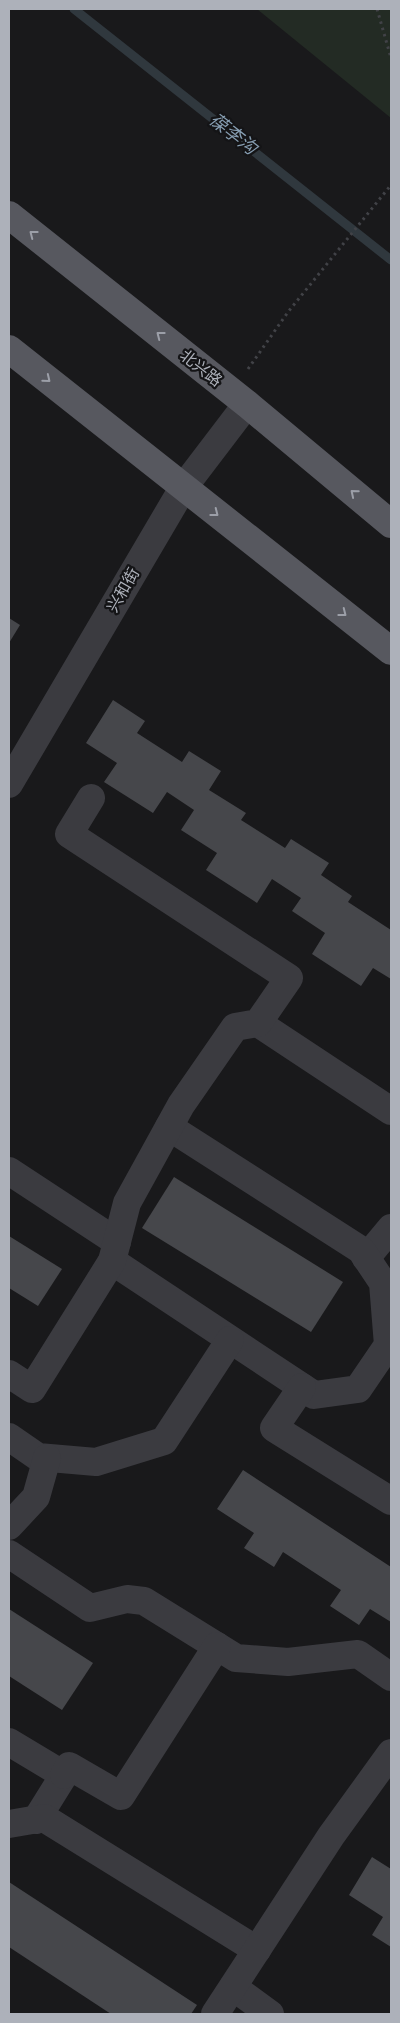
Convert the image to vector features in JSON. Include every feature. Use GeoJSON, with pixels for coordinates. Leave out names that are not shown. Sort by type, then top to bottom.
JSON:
{"type":"FeatureCollection","features":[{"type":"Feature","properties":{"kind":"main road","name":"北兴路"},"geometry":{"type":"LineString","coordinates":[[9,215],[239,398],[391,524]]}},
{"type":"Feature","properties":{"kind":"main road"},"geometry":{"type":"LineString","coordinates":[[9,349],[391,651]]}},
{"type":"Feature","properties":{"kind":"street","name":"兴和街"},"geometry":{"type":"LineString","coordinates":[[9,784],[183,488],[239,398]]}},
{"type":"Feature","properties":{"kind":"street"},"geometry":{"type":"LineString","coordinates":[[91,798],[69,834],[289,978],[258,1023]]}},
{"type":"Feature","properties":{"kind":"street"},"geometry":{"type":"LineString","coordinates":[[9,1374],[32,1389],[114,1252],[127,1203],[181,1105],[235,1027],[258,1023],[391,1111]]}},
{"type":"Feature","properties":{"kind":"street"},"geometry":{"type":"LineString","coordinates":[[9,1171],[230,1340],[314,1395],[358,1389],[390,1346],[384,1283],[361,1250],[169,1127]]}},
{"type":"Feature","properties":{"kind":"street"},"geometry":{"type":"LineString","coordinates":[[366,1258],[391,1228]]}},
{"type":"Feature","properties":{"kind":"street"},"geometry":{"type":"LineString","coordinates":[[9,1437],[38,1457],[96,1462],[164,1440],[230,1340]]}},
{"type":"Feature","properties":{"kind":"street"},"geometry":{"type":"LineString","coordinates":[[302,1387],[274,1428],[391,1501]]}},
{"type":"Feature","properties":{"kind":"street"},"geometry":{"type":"LineString","coordinates":[[9,1526],[36,1497],[47,1458]]}},
{"type":"Feature","properties":{"kind":"street"},"geometry":{"type":"LineString","coordinates":[[9,1554],[90,1608],[127,1599],[144,1601],[236,1658],[288,1662],[358,1654],[391,1677]]}},
{"type":"Feature","properties":{"kind":"street"},"geometry":{"type":"LineString","coordinates":[[36,1820],[69,1766],[120,1796],[217,1646]]}},
{"type":"Feature","properties":{"kind":"street"},"geometry":{"type":"LineString","coordinates":[[9,1742],[64,1775]]}},
{"type":"Feature","properties":{"kind":"street"},"geometry":{"type":"LineString","coordinates":[[215,2014],[331,1836],[391,1754]]}},
{"type":"Feature","properties":{"kind":"street"},"geometry":{"type":"LineString","coordinates":[[9,1824],[44,1818],[256,1950]]}},
{"type":"Feature","properties":{"kind":"street"},"geometry":{"type":"LineString","coordinates":[[233,1986],[270,2014]]}},
{"type":"Feature","properties":{"kind":"path"},"geometry":{"type":"LineString","coordinates":[[377,9],[391,58]]}},
{"type":"Feature","properties":{"kind":"path"},"geometry":{"type":"LineString","coordinates":[[239,398],[288,312],[391,184]]}},
{"type":"Feature","properties":{"kind":"shaded area"},"geometry":{"type":"Polygon","coordinates":[[[257,9],[391,9],[391,118],[257,9]]]}},
{"type":"Feature","properties":{"kind":"building"},"geometry":{"type":"Polygon","coordinates":[[[9,618],[20,625],[9,643],[9,618]]]}},
{"type":"Feature","properties":{"kind":"building"},"geometry":{"type":"Polygon","coordinates":[[[113,700],[145,721],[137,733],[182,762],[189,751],[221,771],[209,790],[246,813],[241,820],[285,848],[291,839],[329,863],[321,875],[352,896],[348,902],[391,930],[391,979],[373,968],[361,986],[312,954],[325,933],[292,911],[301,898],[272,879],[257,903],[206,870],[217,853],[181,830],[194,810],[167,792],[153,813],[104,782],[117,763],[86,743],[113,700]]]}},
{"type":"Feature","properties":{"kind":"building"},"geometry":{"type":"Polygon","coordinates":[[[174,1177],[343,1282],[311,1332],[142,1228],[174,1177]]]}},
{"type":"Feature","properties":{"kind":"building"},"geometry":{"type":"Polygon","coordinates":[[[9,1236],[62,1269],[38,1306],[9,1288],[9,1236]]]}},
{"type":"Feature","properties":{"kind":"building"},"geometry":{"type":"Polygon","coordinates":[[[243,1470],[391,1567],[391,1622],[370,1609],[359,1625],[330,1606],[341,1590],[283,1552],[274,1567],[244,1548],[254,1533],[217,1509],[243,1470]]]}},
{"type":"Feature","properties":{"kind":"building"},"geometry":{"type":"Polygon","coordinates":[[[9,1609],[93,1663],[62,1710],[9,1676],[9,1609]]]}},
{"type":"Feature","properties":{"kind":"building"},"geometry":{"type":"Polygon","coordinates":[[[372,1857],[391,1869],[391,1947],[372,1935],[383,1917],[349,1895],[372,1857]]]}},
{"type":"Feature","properties":{"kind":"building"},"geometry":{"type":"Polygon","coordinates":[[[9,1882],[197,2005],[191,2014],[111,2014],[9,1947],[9,1882]]]}},
{"type":"Feature","properties":{"kind":"waterway","name":"葆李沟"},"geometry":{"type":"LineString","coordinates":[[74,9],[391,260]]}}]}
